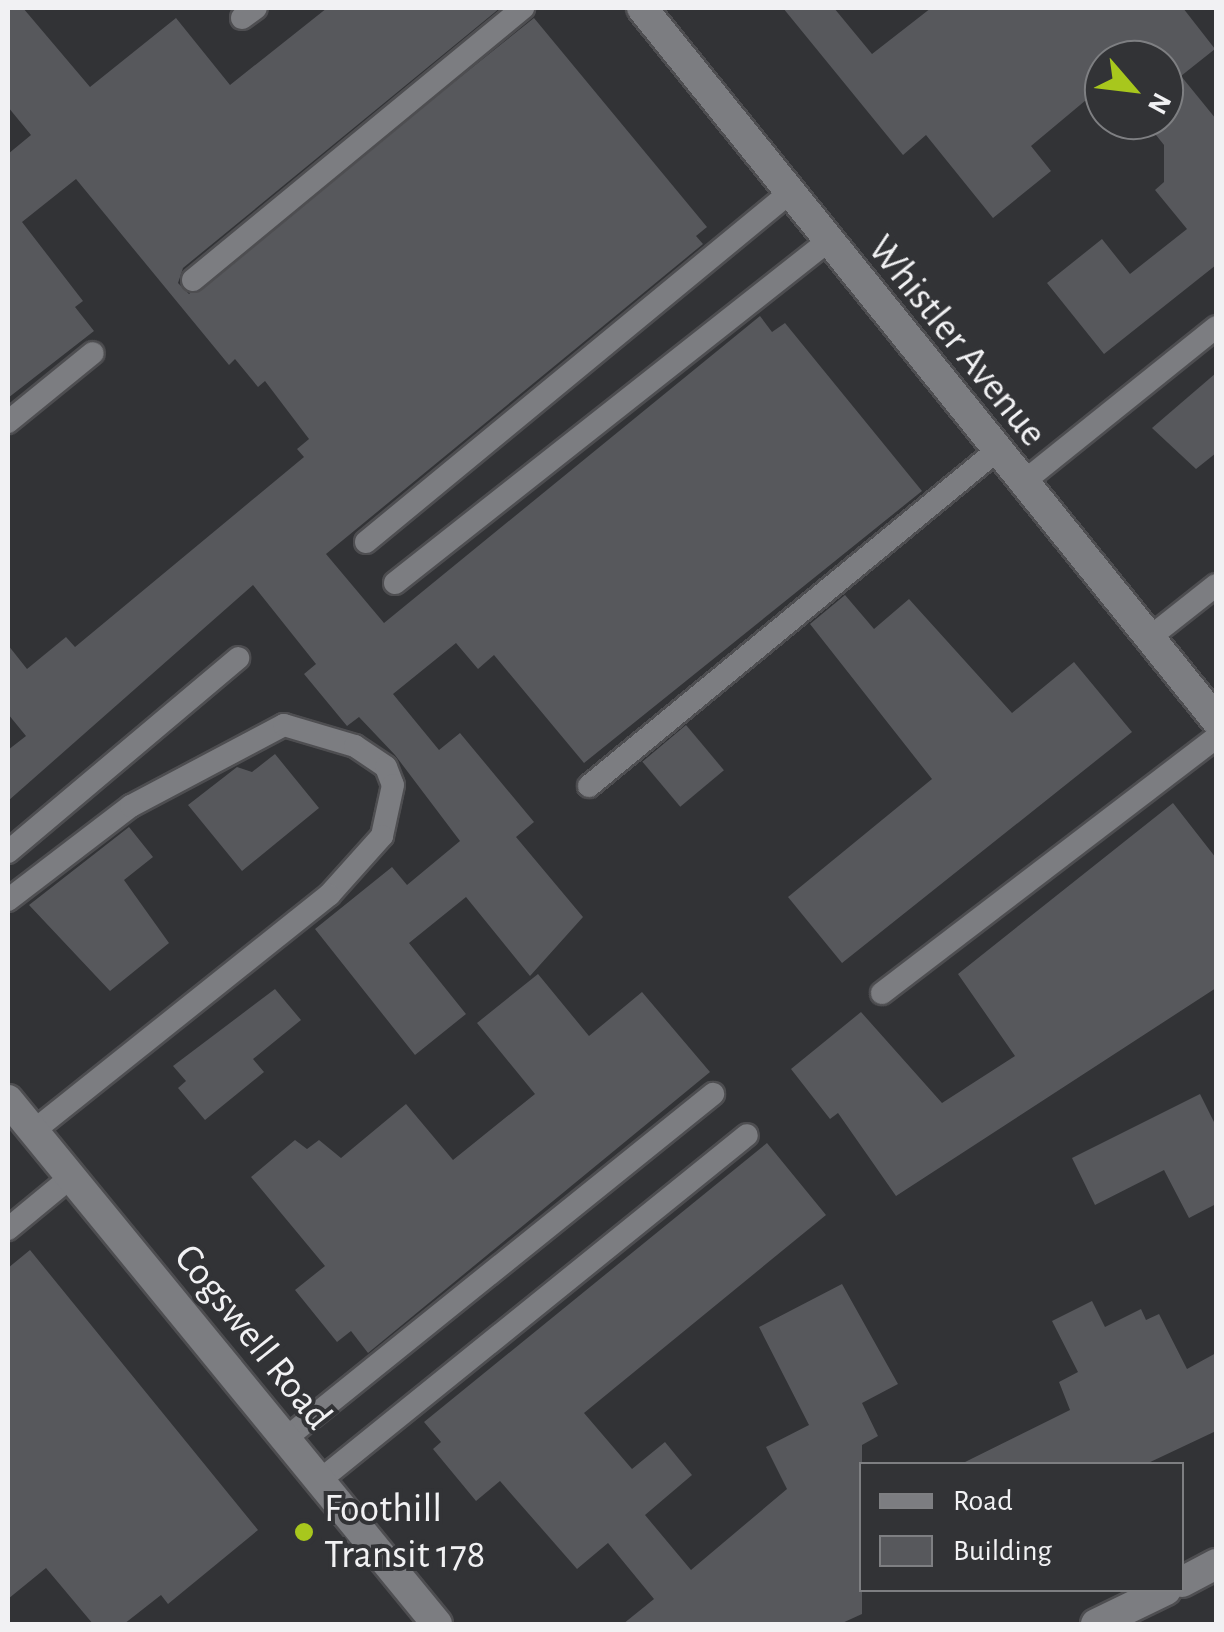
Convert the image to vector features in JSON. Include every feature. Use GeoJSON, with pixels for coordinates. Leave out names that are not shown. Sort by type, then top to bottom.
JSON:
{"type":"FeatureCollection","features":[{"type":"Feature","properties":{"kind":"street","name":"Whistler Avenue"},"geometry":{"type":"LineString","coordinates":[[642,8],[995,452],[1216,720]]}},
{"type":"Feature","properties":{"kind":"street","name":"Cogswell Road"},"geometry":{"type":"LineString","coordinates":[[8,1100],[319,1481],[426,1621]]}},
{"type":"Feature","properties":{"kind":"street"},"geometry":{"type":"LineString","coordinates":[[1184,1581],[1216,1564]]}},
{"type":"Feature","properties":{"kind":"street"},"geometry":{"type":"LineString","coordinates":[[1096,1624],[1162,1592]]}},
{"type":"Feature","properties":{"kind":"lane"},"geometry":{"type":"LineString","coordinates":[[192,280],[523,8]]}},
{"type":"Feature","properties":{"kind":"lane"},"geometry":{"type":"LineString","coordinates":[[366,542],[788,194]]}},
{"type":"Feature","properties":{"kind":"lane"},"geometry":{"type":"LineString","coordinates":[[395,583],[827,242]]}},
{"type":"Feature","properties":{"kind":"lane"},"geometry":{"type":"LineString","coordinates":[[1021,484],[1216,327]]}},
{"type":"Feature","properties":{"kind":"lane"},"geometry":{"type":"LineString","coordinates":[[8,422],[93,353]]}},
{"type":"Feature","properties":{"kind":"lane"},"geometry":{"type":"LineString","coordinates":[[589,786],[995,452]]}},
{"type":"Feature","properties":{"kind":"lane"},"geometry":{"type":"LineString","coordinates":[[1149,638],[1216,586]]}},
{"type":"Feature","properties":{"kind":"lane"},"geometry":{"type":"LineString","coordinates":[[8,852],[238,658]]}},
{"type":"Feature","properties":{"kind":"lane"},"geometry":{"type":"LineString","coordinates":[[8,900],[116,816],[284,726],[355,746],[386,767],[393,785],[382,836],[329,895],[33,1131]]}},
{"type":"Feature","properties":{"kind":"lane"},"geometry":{"type":"LineString","coordinates":[[882,994],[1216,738]]}},
{"type":"Feature","properties":{"kind":"lane"},"geometry":{"type":"LineString","coordinates":[[285,1439],[712,1094]]}},
{"type":"Feature","properties":{"kind":"lane"},"geometry":{"type":"LineString","coordinates":[[319,1481],[747,1135]]}},
{"type":"Feature","properties":{"kind":"lane"},"geometry":{"type":"LineString","coordinates":[[8,1229],[71,1177]]}},
{"type":"Feature","properties":{"kind":"building"},"geometry":{"type":"Polygon","coordinates":[[[8,8],[23,8],[90,87],[176,18],[230,85],[327,8],[500,8],[183,268],[178,283],[189,294],[534,18],[707,227],[696,236],[703,244],[326,554],[384,623],[760,316],[772,332],[785,323],[922,491],[584,763],[494,655],[478,669],[456,643],[393,694],[439,750],[460,733],[534,822],[516,837],[583,917],[530,976],[466,897],[409,943],[466,1014],[415,1055],[315,929],[392,867],[407,885],[460,841],[395,755],[359,717],[347,726],[304,674],[316,664],[253,585],[8,801],[8,750],[26,736],[8,714],[8,645],[27,669],[66,637],[75,647],[304,457],[297,449],[309,439],[265,381],[258,387],[235,359],[229,365],[76,179],[22,222],[83,301],[75,307],[94,331],[8,398],[8,154],[31,135],[8,107],[8,8]]]}},
{"type":"Feature","properties":{"kind":"building"},"geometry":{"type":"Polygon","coordinates":[[[783,8],[834,8],[872,54],[931,8],[1183,8],[1215,49],[1184,74],[1184,40],[1084,40],[1084,102],[1031,146],[1051,171],[993,218],[926,135],[903,155],[783,8]]]}},
{"type":"Feature","properties":{"kind":"building"},"geometry":{"type":"Polygon","coordinates":[[[1184,80],[1216,119],[1216,265],[1104,354],[1047,283],[1102,239],[1130,274],[1187,229],[1155,190],[1164,182],[1164,145],[1160,140],[1184,140],[1184,80]]]}},
{"type":"Feature","properties":{"kind":"building"},"geometry":{"type":"Polygon","coordinates":[[[1216,373],[1216,453],[1196,469],[1152,428],[1216,373]]]}},
{"type":"Feature","properties":{"kind":"building"},"geometry":{"type":"Polygon","coordinates":[[[845,595],[874,629],[909,599],[1012,713],[1074,662],[1132,732],[842,963],[788,897],[932,779],[810,624],[845,595]]]}},
{"type":"Feature","properties":{"kind":"building"},"geometry":{"type":"Polygon","coordinates":[[[686,725],[724,770],[680,807],[642,762],[686,725]]]}},
{"type":"Feature","properties":{"kind":"building"},"geometry":{"type":"Polygon","coordinates":[[[275,754],[319,808],[242,871],[188,805],[237,767],[252,772],[275,754]]]}},
{"type":"Feature","properties":{"kind":"building"},"geometry":{"type":"Polygon","coordinates":[[[1173,803],[1216,858],[1216,988],[896,1196],[838,1113],[830,1119],[791,1069],[861,1012],[942,1103],[1015,1056],[958,974],[1173,803]]]}},
{"type":"Feature","properties":{"kind":"building"},"geometry":{"type":"Polygon","coordinates":[[[129,827],[153,857],[124,880],[169,943],[110,991],[29,905],[129,827]]]}},
{"type":"Feature","properties":{"kind":"building"},"geometry":{"type":"Polygon","coordinates":[[[538,974],[589,1036],[642,992],[710,1072],[368,1353],[351,1331],[337,1342],[295,1290],[325,1266],[251,1177],[295,1140],[307,1149],[319,1140],[341,1158],[406,1104],[453,1160],[535,1094],[477,1023],[538,974]]]}},
{"type":"Feature","properties":{"kind":"building"},"geometry":{"type":"Polygon","coordinates":[[[275,989],[301,1020],[253,1059],[264,1072],[205,1120],[178,1088],[186,1081],[173,1066],[275,989]]]}},
{"type":"Feature","properties":{"kind":"building"},"geometry":{"type":"Polygon","coordinates":[[[1200,1094],[1216,1126],[1216,1204],[1189,1218],[1164,1170],[1095,1205],[1072,1158],[1200,1094]]]}},
{"type":"Feature","properties":{"kind":"building"},"geometry":{"type":"Polygon","coordinates":[[[767,1143],[826,1215],[584,1413],[632,1469],[665,1442],[692,1475],[645,1515],[691,1570],[787,1489],[766,1447],[809,1425],[759,1327],[842,1284],[898,1384],[862,1403],[878,1436],[862,1445],[859,1462],[862,1614],[840,1624],[623,1624],[654,1599],[608,1543],[577,1569],[500,1481],[476,1501],[433,1449],[441,1442],[424,1422],[767,1143]]]}},
{"type":"Feature","properties":{"kind":"building"},"geometry":{"type":"Polygon","coordinates":[[[30,1250],[258,1530],[168,1604],[161,1595],[124,1624],[93,1624],[46,1568],[8,1599],[8,1268],[30,1250]]]}},
{"type":"Feature","properties":{"kind":"building"},"geometry":{"type":"Polygon","coordinates":[[[1092,1301],[1105,1327],[1141,1309],[1146,1320],[1159,1314],[1187,1369],[1216,1353],[1216,1431],[1150,1462],[965,1462],[1070,1410],[1059,1382],[1078,1372],[1052,1321],[1092,1301]]]}},
{"type":"Feature","properties":{"kind":"place","name":"Foothill Transit 178"},"geometry":{"type":"Point","coordinates":[304,1532]}}]}
